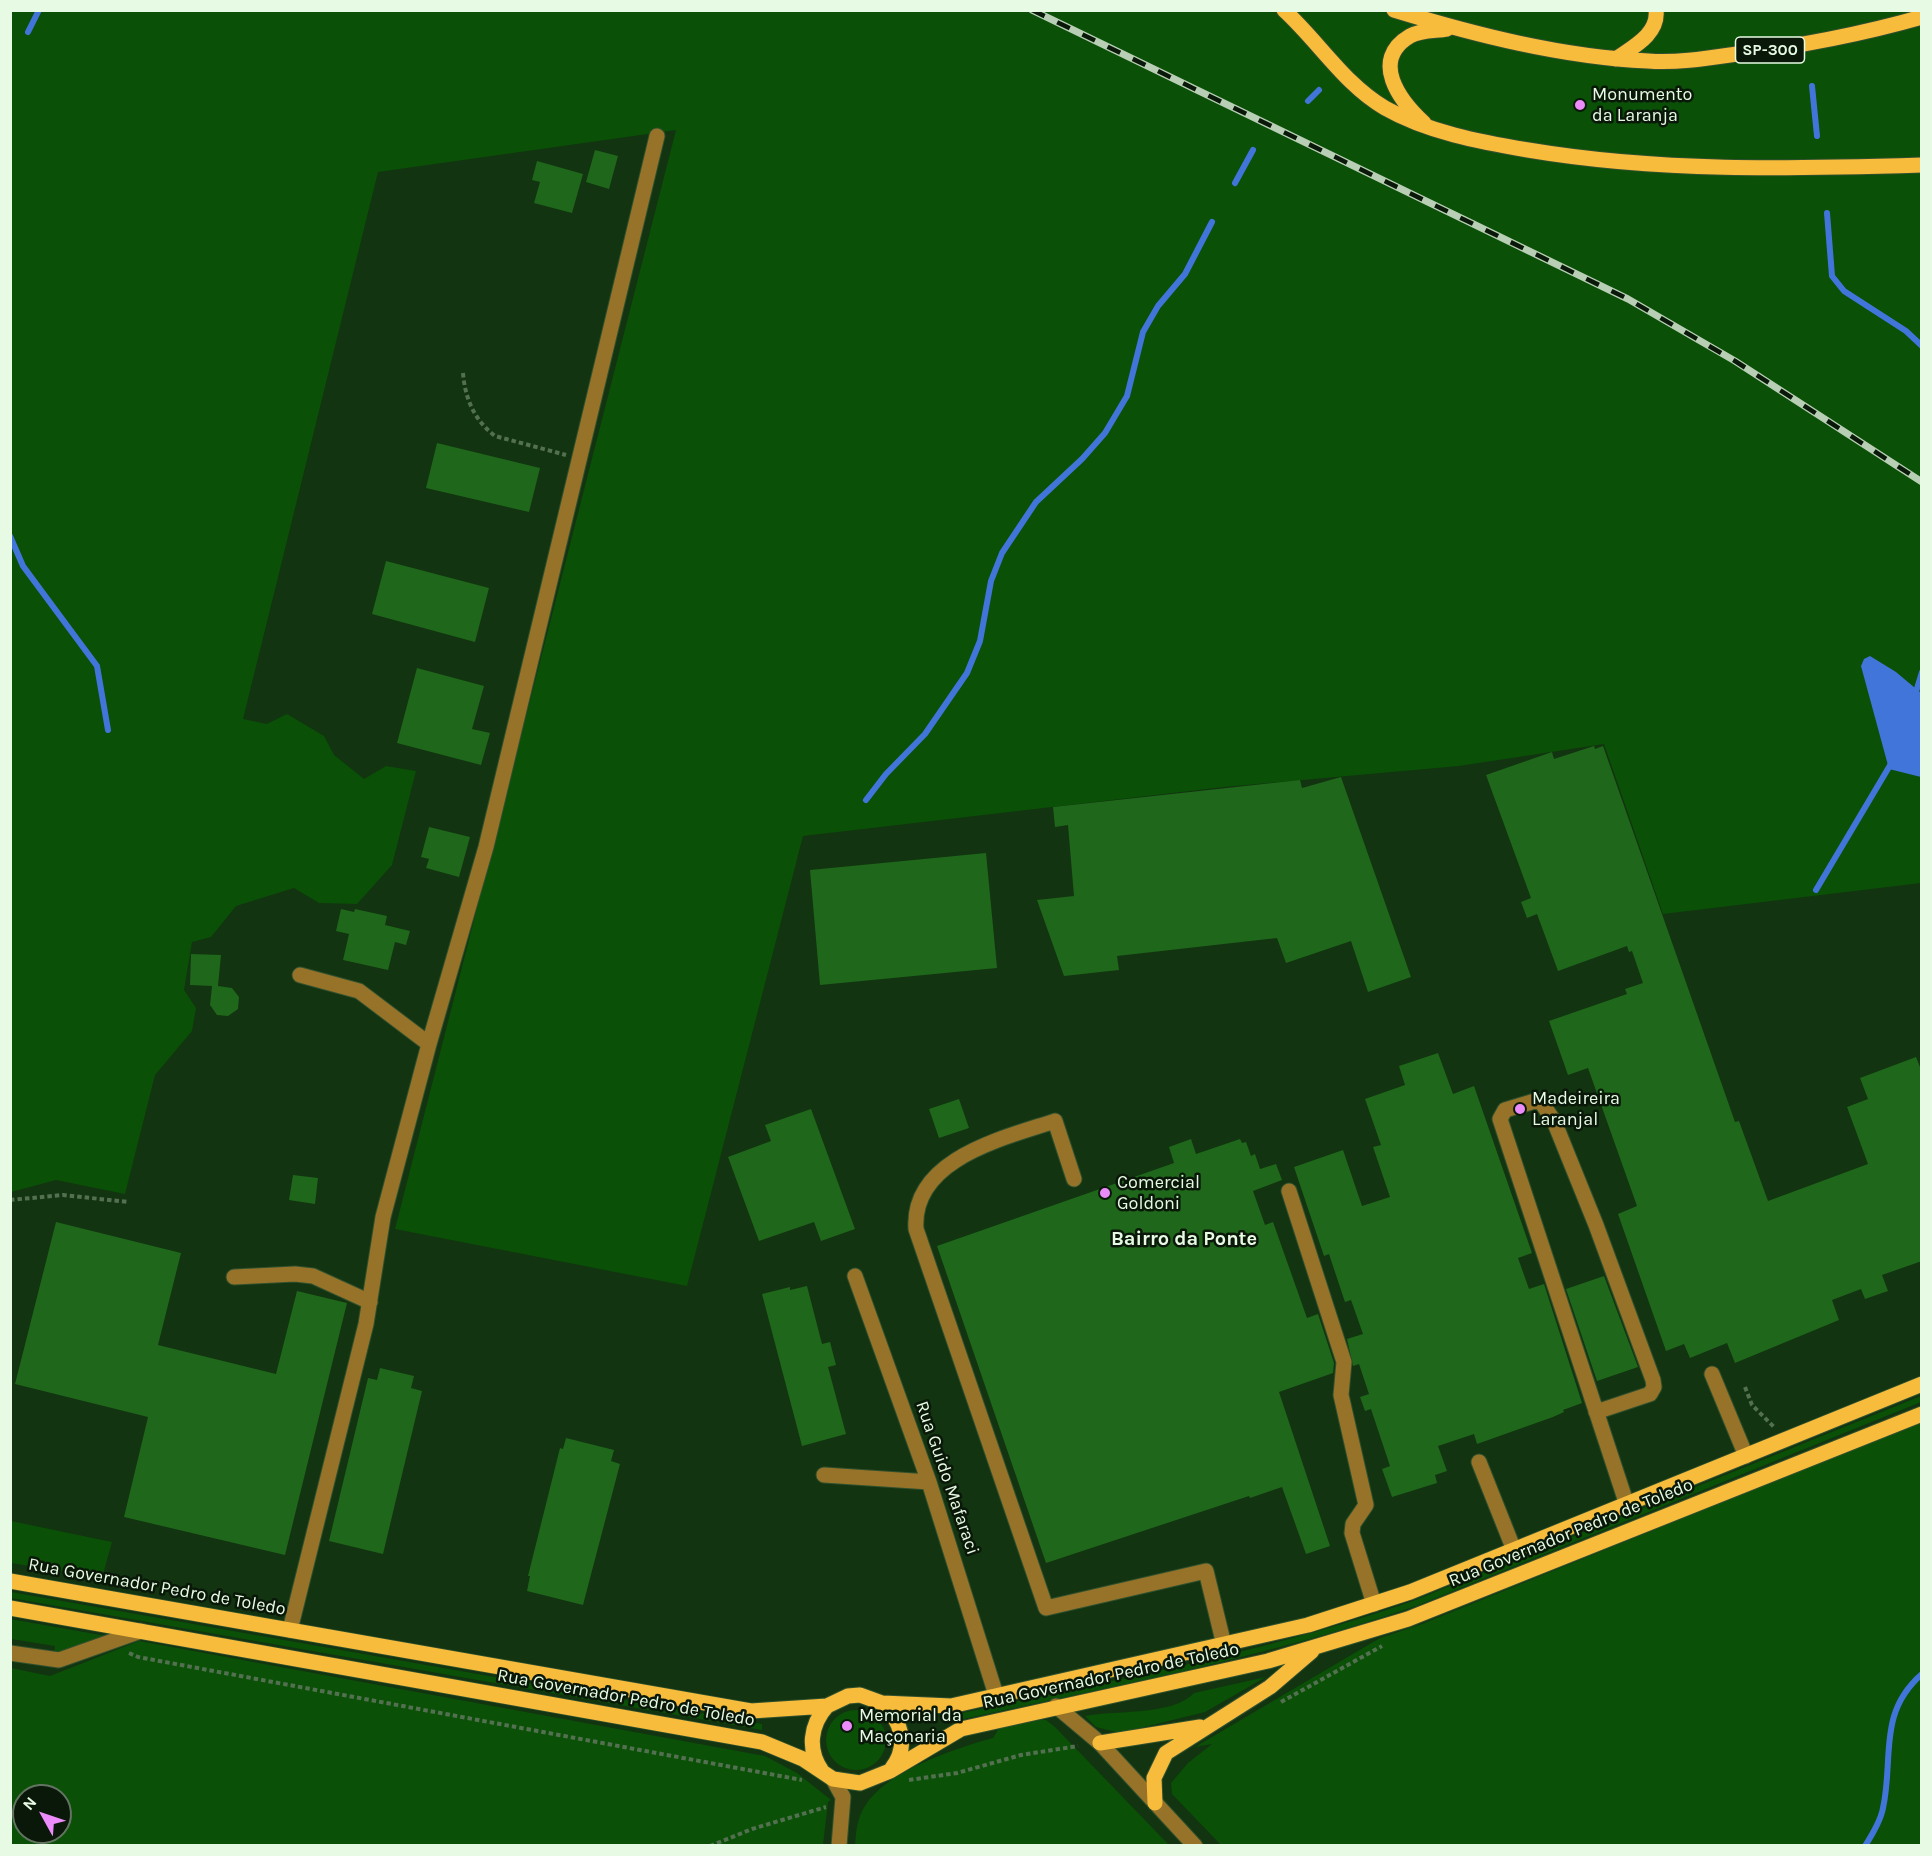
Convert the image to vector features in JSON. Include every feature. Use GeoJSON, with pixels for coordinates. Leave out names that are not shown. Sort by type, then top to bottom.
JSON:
{"type":"FeatureCollection","features":[{"type":"Feature","properties":{"kind":"main road"},"geometry":{"type":"LineString","coordinates":[[1284,10],[1368,97],[1403,117],[1428,127],[1508,147],[1638,165],[1773,170],[1922,165]]}},
{"type":"Feature","properties":{"kind":"main road","name":"SP-300"},"geometry":{"type":"LineString","coordinates":[[1394,10],[1454,28],[1510,41],[1650,62],[1692,60],[1765,51],[1884,28],[1922,16]]}},
{"type":"Feature","properties":{"kind":"main road"},"geometry":{"type":"LineString","coordinates":[[1616,58],[1652,30],[1657,18],[1656,10]]}},
{"type":"Feature","properties":{"kind":"main road"},"geometry":{"type":"LineString","coordinates":[[1428,127],[1406,105],[1393,84],[1391,59],[1399,45],[1411,35],[1454,28]]}},
{"type":"Feature","properties":{"kind":"main road","name":"Rua Governador Pedro de Toledo"},"geometry":{"type":"LineString","coordinates":[[10,1581],[751,1711],[827,1706],[848,1696],[860,1695],[882,1703],[951,1706],[1308,1625],[1374,1604],[1627,1505],[1922,1383]]}},
{"type":"Feature","properties":{"kind":"main road","name":"Rua Governador Pedro de Toledo"},"geometry":{"type":"LineString","coordinates":[[10,1608],[762,1742],[803,1759],[828,1776],[850,1783],[869,1780],[890,1771],[961,1729],[1315,1649],[1419,1615],[1922,1414]]}},
{"type":"Feature","properties":{"kind":"main road"},"geometry":{"type":"LineString","coordinates":[[1155,1803],[1154,1778],[1161,1758],[1270,1687],[1315,1649]]}},
{"type":"Feature","properties":{"kind":"main road"},"geometry":{"type":"LineString","coordinates":[[882,1703],[895,1717],[901,1732],[899,1757],[890,1771]]}},
{"type":"Feature","properties":{"kind":"main road"},"geometry":{"type":"LineString","coordinates":[[827,1706],[816,1721],[812,1739],[813,1754],[828,1776]]}},
{"type":"Feature","properties":{"kind":"main road"},"geometry":{"type":"LineString","coordinates":[[1100,1743],[1207,1726]]}},
{"type":"Feature","properties":{"kind":"street"},"geometry":{"type":"LineString","coordinates":[[290,1630],[370,1302],[383,1217],[429,1044],[486,847],[657,136]]}},
{"type":"Feature","properties":{"kind":"street"},"geometry":{"type":"LineString","coordinates":[[300,975],[358,991],[429,1044]]}},
{"type":"Feature","properties":{"kind":"street"},"geometry":{"type":"LineString","coordinates":[[1596,1412],[1650,1394],[1654,1388],[1653,1380],[1596,1225],[1554,1121],[1541,1102],[1535,1101],[1505,1110],[1500,1119],[1596,1412],[1627,1505]]}},
{"type":"Feature","properties":{"kind":"street"},"geometry":{"type":"LineString","coordinates":[[1074,1179],[1055,1121],[976,1147],[957,1158],[934,1180],[920,1202],[915,1217],[916,1229],[1046,1608],[1206,1571],[1224,1645]]}},
{"type":"Feature","properties":{"kind":"street"},"geometry":{"type":"LineString","coordinates":[[1289,1191],[1344,1362],[1341,1395],[1366,1505],[1353,1524],[1353,1541],[1374,1604]]}},
{"type":"Feature","properties":{"kind":"street"},"geometry":{"type":"LineString","coordinates":[[234,1276],[295,1274],[313,1276],[370,1302]]}},
{"type":"Feature","properties":{"kind":"street","name":"Rua Guido Mafaraci"},"geometry":{"type":"LineString","coordinates":[[855,1276],[929,1482],[996,1695]]}},
{"type":"Feature","properties":{"kind":"street"},"geometry":{"type":"LineString","coordinates":[[1712,1374],[1746,1456]]}},
{"type":"Feature","properties":{"kind":"street"},"geometry":{"type":"LineString","coordinates":[[1479,1462],[1514,1550]]}},
{"type":"Feature","properties":{"kind":"street"},"geometry":{"type":"LineString","coordinates":[[824,1474],[929,1482]]}},
{"type":"Feature","properties":{"kind":"street"},"geometry":{"type":"LineString","coordinates":[[10,1653],[59,1660],[141,1631]]}},
{"type":"Feature","properties":{"kind":"street"},"geometry":{"type":"LineString","coordinates":[[1056,1706],[1100,1743],[1195,1845]]}},
{"type":"Feature","properties":{"kind":"street"},"geometry":{"type":"LineString","coordinates":[[828,1776],[843,1797],[839,1845]]}},
{"type":"Feature","properties":{"kind":"street"},"geometry":{"type":"LineString","coordinates":[[843,1807],[869,1780]]}},
{"type":"Feature","properties":{"kind":"path"},"geometry":{"type":"LineString","coordinates":[[463,373],[464,390],[470,406],[495,436],[581,459]]}},
{"type":"Feature","properties":{"kind":"path"},"geometry":{"type":"LineString","coordinates":[[10,1200],[63,1195],[128,1202]]}},
{"type":"Feature","properties":{"kind":"path"},"geometry":{"type":"LineString","coordinates":[[1745,1387],[1752,1405],[1786,1440]]}},
{"type":"Feature","properties":{"kind":"path"},"geometry":{"type":"LineString","coordinates":[[112,1642],[138,1657],[807,1781]]}},
{"type":"Feature","properties":{"kind":"path"},"geometry":{"type":"LineString","coordinates":[[904,1780],[933,1778],[1021,1755],[1100,1743]]}},
{"type":"Feature","properties":{"kind":"path"},"geometry":{"type":"LineString","coordinates":[[710,1845],[752,1829],[806,1813],[832,1806],[843,1807]]}},
{"type":"Feature","properties":{"kind":"green space"},"geometry":{"type":"Polygon","coordinates":[[[10,11],[1921,11],[1921,883],[1663,914],[1604,744],[1459,766],[1224,787],[803,836],[687,1286],[395,1229],[676,130],[378,172],[243,719],[267,724],[287,714],[324,736],[334,755],[364,779],[386,766],[416,771],[392,865],[357,904],[319,903],[294,888],[236,906],[211,937],[192,942],[184,990],[196,1008],[192,1031],[155,1075],[125,1194],[56,1180],[11,1192],[10,11]]]}},
{"type":"Feature","properties":{"kind":"green space"},"geometry":{"type":"Polygon","coordinates":[[[1921,1396],[1921,1402],[1416,1606],[1244,1656],[954,1721],[953,1715],[1243,1651],[1413,1601],[1921,1396]]]}},
{"type":"Feature","properties":{"kind":"green space"},"geometry":{"type":"Polygon","coordinates":[[[1921,1422],[1921,1845],[1221,1845],[1172,1794],[1171,1783],[1188,1763],[1212,1744],[1195,1747],[1380,1638],[1422,1624],[1921,1422]]]}},
{"type":"Feature","properties":{"kind":"green space"},"geometry":{"type":"Polygon","coordinates":[[[11,1521],[112,1542],[102,1578],[11,1563],[11,1521]]]}},
{"type":"Feature","properties":{"kind":"green space"},"geometry":{"type":"Polygon","coordinates":[[[11,1592],[762,1724],[762,1730],[11,1598],[11,1592]]]}},
{"type":"Feature","properties":{"kind":"green space"},"geometry":{"type":"Polygon","coordinates":[[[10,1619],[112,1637],[67,1653],[54,1653],[55,1646],[11,1639],[10,1619]]]}},
{"type":"Feature","properties":{"kind":"green space"},"geometry":{"type":"Polygon","coordinates":[[[139,1641],[765,1756],[797,1773],[831,1800],[828,1802],[823,1845],[11,1845],[11,1668],[50,1676],[139,1641]]]}},
{"type":"Feature","properties":{"kind":"green space"},"geometry":{"type":"Polygon","coordinates":[[[1266,1677],[1205,1712],[1120,1733],[1096,1727],[1085,1716],[1158,1709],[1184,1700],[1194,1693],[1266,1677]]]}},
{"type":"Feature","properties":{"kind":"green space"},"geometry":{"type":"Polygon","coordinates":[[[856,1710],[873,1715],[881,1723],[886,1740],[881,1757],[873,1765],[856,1770],[839,1765],[831,1757],[826,1740],[831,1723],[839,1715],[856,1710]]]}},
{"type":"Feature","properties":{"kind":"green space"},"geometry":{"type":"Polygon","coordinates":[[[1046,1720],[1055,1727],[1169,1845],[855,1846],[857,1825],[862,1811],[875,1793],[889,1782],[923,1763],[993,1738],[999,1728],[1046,1720]]]}},
{"type":"Feature","properties":{"kind":"water"},"geometry":{"type":"Polygon","coordinates":[[[1870,656],[1896,672],[1921,693],[1921,777],[1889,769],[1861,666],[1864,659],[1870,656]]]}},
{"type":"Feature","properties":{"kind":"building"},"geometry":{"type":"Polygon","coordinates":[[[595,150],[618,156],[609,189],[586,182],[595,150]]]}},
{"type":"Feature","properties":{"kind":"building"},"geometry":{"type":"Polygon","coordinates":[[[537,161],[583,174],[572,213],[534,203],[540,182],[532,180],[537,161]]]}},
{"type":"Feature","properties":{"kind":"building"},"geometry":{"type":"Polygon","coordinates":[[[437,443],[540,468],[529,512],[426,488],[437,443]]]}},
{"type":"Feature","properties":{"kind":"building"},"geometry":{"type":"Polygon","coordinates":[[[386,561],[489,588],[475,642],[372,614],[386,561]]]}},
{"type":"Feature","properties":{"kind":"building"},"geometry":{"type":"Polygon","coordinates":[[[417,668],[484,686],[472,729],[490,733],[481,765],[397,743],[417,668]]]}},
{"type":"Feature","properties":{"kind":"building"},"geometry":{"type":"Polygon","coordinates":[[[1594,746],[1595,749],[1603,746],[1735,1122],[1739,1121],[1768,1201],[1868,1164],[1847,1107],[1868,1099],[1860,1078],[1916,1057],[1922,1072],[1922,1261],[1882,1275],[1888,1291],[1865,1299],[1861,1289],[1832,1300],[1839,1320],[1735,1363],[1727,1343],[1690,1358],[1684,1344],[1666,1351],[1618,1214],[1637,1206],[1588,1068],[1568,1075],[1549,1021],[1627,994],[1625,989],[1643,983],[1632,951],[1629,952],[1627,946],[1558,971],[1537,914],[1527,918],[1521,902],[1531,898],[1486,775],[1552,752],[1554,759],[1594,746]]]}},
{"type":"Feature","properties":{"kind":"building"},"geometry":{"type":"Polygon","coordinates":[[[1341,777],[1411,977],[1368,992],[1351,941],[1286,963],[1277,938],[1117,956],[1119,970],[1064,976],[1037,900],[1074,896],[1068,825],[1055,827],[1053,807],[1300,780],[1302,788],[1341,777]]]}},
{"type":"Feature","properties":{"kind":"building"},"geometry":{"type":"Polygon","coordinates":[[[429,827],[470,837],[459,877],[426,868],[429,859],[421,857],[429,827]]]}},
{"type":"Feature","properties":{"kind":"building"},"geometry":{"type":"Polygon","coordinates":[[[986,853],[997,968],[820,985],[810,870],[986,853]]]}},
{"type":"Feature","properties":{"kind":"building"},"geometry":{"type":"Polygon","coordinates":[[[341,909],[354,912],[355,909],[387,916],[385,925],[410,931],[406,945],[395,942],[388,970],[343,960],[349,934],[336,931],[341,909]]]}},
{"type":"Feature","properties":{"kind":"building"},"geometry":{"type":"Polygon","coordinates":[[[191,954],[221,955],[218,986],[232,988],[239,997],[238,1009],[228,1016],[217,1015],[210,1005],[212,986],[190,985],[191,954]]]}},
{"type":"Feature","properties":{"kind":"building"},"geometry":{"type":"Polygon","coordinates":[[[1438,1053],[1453,1094],[1474,1086],[1532,1253],[1518,1258],[1529,1289],[1544,1284],[1582,1403],[1563,1410],[1564,1412],[1553,1417],[1477,1444],[1474,1434],[1438,1446],[1447,1471],[1435,1475],[1437,1483],[1392,1497],[1382,1469],[1390,1466],[1371,1409],[1365,1411],[1360,1397],[1369,1394],[1359,1364],[1353,1366],[1347,1339],[1363,1334],[1351,1300],[1345,1302],[1329,1254],[1324,1256],[1294,1167],[1343,1150],[1362,1206],[1390,1197],[1373,1147],[1381,1145],[1365,1099],[1405,1085],[1399,1066],[1438,1053]]]}},
{"type":"Feature","properties":{"kind":"building"},"geometry":{"type":"Polygon","coordinates":[[[959,1099],[969,1128],[939,1138],[929,1109],[959,1099]]]}},
{"type":"Feature","properties":{"kind":"building"},"geometry":{"type":"Polygon","coordinates":[[[811,1109],[855,1229],[821,1241],[814,1222],[759,1241],[728,1157],[771,1141],[765,1125],[811,1109]]]}},
{"type":"Feature","properties":{"kind":"building"},"geometry":{"type":"Polygon","coordinates":[[[1191,1139],[1196,1154],[1240,1139],[1242,1143],[1246,1142],[1251,1156],[1255,1154],[1260,1169],[1276,1164],[1282,1180],[1253,1191],[1265,1225],[1273,1222],[1307,1318],[1318,1314],[1334,1363],[1333,1373],[1279,1392],[1330,1546],[1306,1554],[1282,1487],[1046,1563],[937,1246],[1174,1163],[1169,1147],[1191,1139]]]}},
{"type":"Feature","properties":{"kind":"building"},"geometry":{"type":"Polygon","coordinates":[[[293,1175],[318,1178],[315,1204],[289,1200],[293,1175]]]}},
{"type":"Feature","properties":{"kind":"building"},"geometry":{"type":"Polygon","coordinates":[[[56,1222],[181,1253],[158,1345],[276,1374],[297,1291],[347,1303],[285,1555],[124,1517],[148,1417],[15,1384],[56,1222]]]}},
{"type":"Feature","properties":{"kind":"building"},"geometry":{"type":"Polygon","coordinates":[[[1604,1276],[1638,1367],[1597,1381],[1566,1289],[1604,1276]]]}},
{"type":"Feature","properties":{"kind":"building"},"geometry":{"type":"Polygon","coordinates":[[[807,1286],[822,1344],[830,1342],[836,1365],[828,1367],[846,1434],[802,1446],[762,1294],[790,1287],[790,1290],[807,1286]]]}},
{"type":"Feature","properties":{"kind":"building"},"geometry":{"type":"Polygon","coordinates":[[[380,1368],[414,1376],[411,1388],[422,1391],[383,1554],[329,1541],[368,1378],[377,1380],[380,1368]]]}},
{"type":"Feature","properties":{"kind":"building"},"geometry":{"type":"Polygon","coordinates":[[[566,1438],[614,1450],[611,1461],[620,1464],[583,1605],[527,1591],[530,1576],[528,1576],[560,1448],[563,1449],[566,1438]]]}},
{"type":"Feature","properties":{"kind":"waterway"},"geometry":{"type":"LineString","coordinates":[[28,32],[39,10]]}},
{"type":"Feature","properties":{"kind":"waterway"},"geometry":{"type":"LineString","coordinates":[[1812,86],[1817,136]]}},
{"type":"Feature","properties":{"kind":"waterway"},"geometry":{"type":"LineString","coordinates":[[1308,101],[1319,90]]}},
{"type":"Feature","properties":{"kind":"waterway"},"geometry":{"type":"LineString","coordinates":[[1235,183],[1253,150]]}},
{"type":"Feature","properties":{"kind":"waterway"},"geometry":{"type":"LineString","coordinates":[[1827,213],[1832,276],[1844,291],[1906,331],[1922,346]]}},
{"type":"Feature","properties":{"kind":"waterway"},"geometry":{"type":"LineString","coordinates":[[866,800],[886,774],[925,734],[967,673],[980,641],[991,581],[1002,553],[1036,502],[1082,459],[1105,433],[1127,396],[1143,332],[1158,306],[1185,274],[1212,222]]}},
{"type":"Feature","properties":{"kind":"waterway"},"geometry":{"type":"LineString","coordinates":[[10,536],[23,566],[97,666],[108,730]]}},
{"type":"Feature","properties":{"kind":"waterway"},"geometry":{"type":"LineString","coordinates":[[1915,695],[1922,672]]}},
{"type":"Feature","properties":{"kind":"waterway"},"geometry":{"type":"LineString","coordinates":[[1816,890],[1892,762]]}},
{"type":"Feature","properties":{"kind":"waterway"},"geometry":{"type":"LineString","coordinates":[[1865,1846],[1883,1808],[1890,1737],[1898,1705],[1908,1689],[1922,1674]]}},
{"type":"Feature","properties":{"kind":"railway"},"geometry":{"type":"LineString","coordinates":[[1032,10],[1628,299],[1735,361],[1922,482]]}},
{"type":"Feature","properties":{"kind":"place","name":"Monumento da Laranja"},"geometry":{"type":"Point","coordinates":[1580,105]}},
{"type":"Feature","properties":{"kind":"place","name":"Madeireira Laranjal"},"geometry":{"type":"Point","coordinates":[1520,1109]}},
{"type":"Feature","properties":{"kind":"place","name":"Comercial Goldoni"},"geometry":{"type":"Point","coordinates":[1105,1193]}},
{"type":"Feature","properties":{"kind":"place","name":"Memorial da Maçonaria"},"geometry":{"type":"Point","coordinates":[847,1726]}},
{"type":"Feature","properties":{"kind":"district","name":"Bairro da Ponte"},"geometry":{"type":"Point","coordinates":[1184,1239]}}]}
